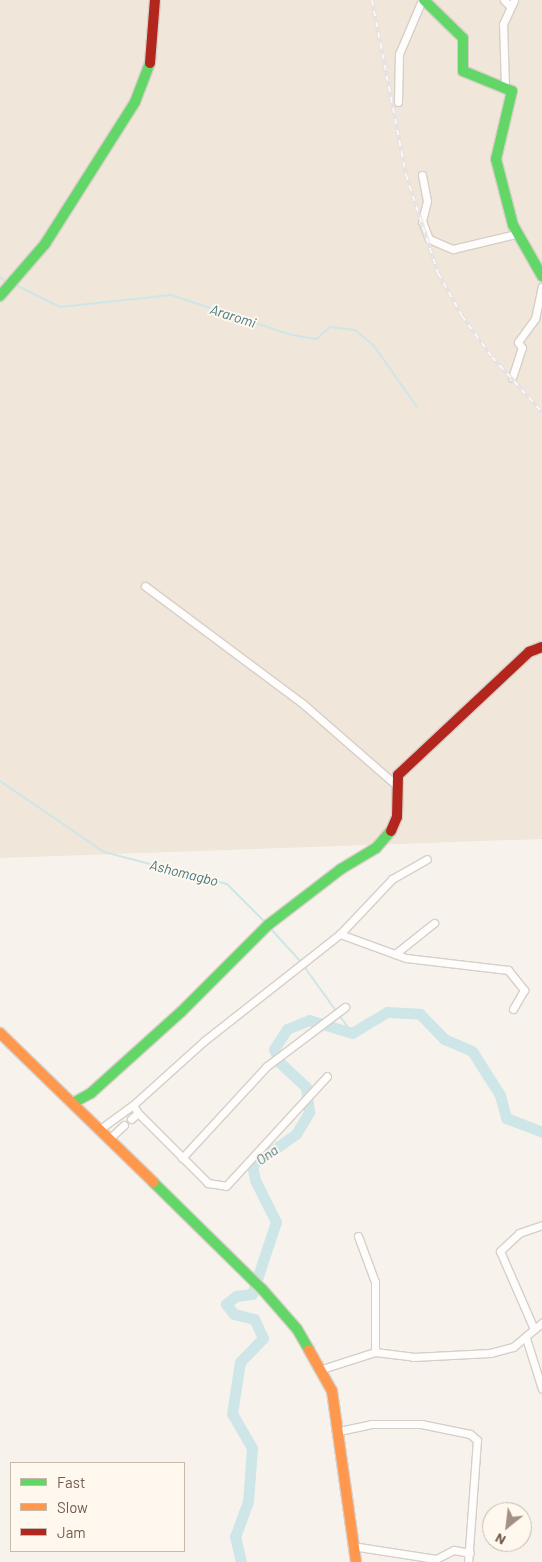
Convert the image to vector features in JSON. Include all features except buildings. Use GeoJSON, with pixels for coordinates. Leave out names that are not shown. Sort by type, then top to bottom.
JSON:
{"type":"FeatureCollection","features":[{"type":"Feature","properties":{"kind":"street"},"geometry":{"type":"LineString","coordinates":[[0,296],[45,244],[136,102],[153,56],[155,0]]}},
{"type":"Feature","properties":{"kind":"street"},"geometry":{"type":"LineString","coordinates":[[398,102],[399,54],[423,0],[462,38],[463,71],[484,82],[505,86],[512,91],[496,154],[516,234],[540,269]]}},
{"type":"Feature","properties":{"kind":"street"},"geometry":{"type":"LineString","coordinates":[[504,0],[512,3],[503,24],[505,86]]}},
{"type":"Feature","properties":{"kind":"street"},"geometry":{"type":"LineString","coordinates":[[422,175],[427,201],[422,221],[428,239],[452,249],[516,234]]}},
{"type":"Feature","properties":{"kind":"street"},"geometry":{"type":"LineString","coordinates":[[512,378],[522,348],[518,342],[535,319],[542,287]]}},
{"type":"Feature","properties":{"kind":"street"},"geometry":{"type":"LineString","coordinates":[[145,586],[294,697],[395,784]]}},
{"type":"Feature","properties":{"kind":"street"},"geometry":{"type":"LineString","coordinates":[[73,1103],[91,1093],[174,1018],[268,926],[388,837],[397,817],[395,784],[406,768],[529,652],[542,647]]}},
{"type":"Feature","properties":{"kind":"street"},"geometry":{"type":"LineString","coordinates":[[100,1129],[133,1105],[204,1041],[340,934],[392,879],[427,859]]}},
{"type":"Feature","properties":{"kind":"street"},"geometry":{"type":"LineString","coordinates":[[395,954],[434,923]]}},
{"type":"Feature","properties":{"kind":"street"},"geometry":{"type":"LineString","coordinates":[[340,934],[395,954],[508,970],[524,990],[513,1008]]}},
{"type":"Feature","properties":{"kind":"street"},"geometry":{"type":"LineString","coordinates":[[182,1158],[267,1066],[345,1007]]}},
{"type":"Feature","properties":{"kind":"street"},"geometry":{"type":"LineString","coordinates":[[0,1032],[110,1138],[289,1318],[322,1369],[332,1392],[339,1431],[352,1546],[356,1562]]}},
{"type":"Feature","properties":{"kind":"street"},"geometry":{"type":"LineString","coordinates":[[133,1105],[138,1113],[182,1158],[214,1186],[232,1184],[297,1104],[327,1076]]}},
{"type":"Feature","properties":{"kind":"street"},"geometry":{"type":"LineString","coordinates":[[130,1119],[138,1113]]}},
{"type":"Feature","properties":{"kind":"street"},"geometry":{"type":"LineString","coordinates":[[110,1138],[124,1125]]}},
{"type":"Feature","properties":{"kind":"street"},"geometry":{"type":"LineString","coordinates":[[534,1329],[500,1251],[518,1233],[542,1225]]}},
{"type":"Feature","properties":{"kind":"street"},"geometry":{"type":"LineString","coordinates":[[358,1236],[375,1282],[375,1352]]}},
{"type":"Feature","properties":{"kind":"street"},"geometry":{"type":"LineString","coordinates":[[322,1369],[375,1352],[413,1357],[477,1356],[502,1351],[526,1338],[542,1323]]}},
{"type":"Feature","properties":{"kind":"street"},"geometry":{"type":"LineString","coordinates":[[526,1338],[542,1389]]}},
{"type":"Feature","properties":{"kind":"street"},"geometry":{"type":"LineString","coordinates":[[339,1431],[371,1424],[421,1424],[470,1434],[478,1440],[468,1562]]}},
{"type":"Feature","properties":{"kind":"street"},"geometry":{"type":"LineString","coordinates":[[352,1546],[436,1559],[454,1550],[470,1553]]}},
{"type":"Feature","properties":{"kind":"shaded area"},"geometry":{"type":"Polygon","coordinates":[[[0,0],[542,0],[542,839],[0,858],[0,0]]]}},
{"type":"Feature","properties":{"kind":"waterway","name":"Araromi"},"geometry":{"type":"LineString","coordinates":[[0,277],[4,280]]}},
{"type":"Feature","properties":{"kind":"waterway","name":"Araromi"},"geometry":{"type":"LineString","coordinates":[[14,284],[60,307],[171,295],[292,335],[317,339],[330,327],[355,330],[374,346],[417,407]]}},
{"type":"Feature","properties":{"kind":"waterway","name":"Ashomagbo"},"geometry":{"type":"LineString","coordinates":[[0,781],[104,852],[227,884],[265,922]]}},
{"type":"Feature","properties":{"kind":"waterway","name":"Ashomagbo"},"geometry":{"type":"LineString","coordinates":[[270,928],[300,961]]}},
{"type":"Feature","properties":{"kind":"waterway","name":"Ashomagbo"},"geometry":{"type":"LineString","coordinates":[[303,965],[352,1033]]}},
{"type":"Feature","properties":{"kind":"waterway","name":"Ona"},"geometry":{"type":"LineString","coordinates":[[241,1562],[235,1537],[248,1502],[252,1448],[232,1414],[240,1362],[263,1338],[254,1319],[234,1314],[226,1304],[236,1296],[252,1294],[276,1222],[255,1180],[252,1165],[296,1134],[309,1112],[306,1087],[280,1063],[274,1049],[287,1029],[309,1020],[352,1033],[387,1012],[420,1014],[444,1039],[472,1051],[500,1095],[506,1118],[542,1132]]}},
{"type":"Feature","properties":{"kind":"railway"},"geometry":{"type":"LineString","coordinates":[[372,0],[406,175],[438,273],[462,316],[492,357],[542,412]]}},
{"type":"Feature","properties":{"kind":"traffic: fast"},"geometry":{"type":"LineString","coordinates":[[424,0],[463,38],[463,71],[512,91],[496,159],[513,225],[542,276]]}},
{"type":"Feature","properties":{"kind":"traffic: fast"},"geometry":{"type":"LineString","coordinates":[[0,296],[45,244],[135,102],[150,63]]}},
{"type":"Feature","properties":{"kind":"traffic: fast"},"geometry":{"type":"LineString","coordinates":[[73,1103],[91,1093],[181,1012],[268,925],[341,869],[376,848],[391,831]]}},
{"type":"Feature","properties":{"kind":"traffic: fast"},"geometry":{"type":"LineString","coordinates":[[153,1182],[262,1289],[297,1329],[309,1350]]}},
{"type":"Feature","properties":{"kind":"traffic: slow"},"geometry":{"type":"LineString","coordinates":[[0,1033],[153,1182]]}},
{"type":"Feature","properties":{"kind":"traffic: slow"},"geometry":{"type":"LineString","coordinates":[[309,1350],[332,1391],[356,1562]]}},
{"type":"Feature","properties":{"kind":"traffic: jam"},"geometry":{"type":"LineString","coordinates":[[150,63],[155,0]]}},
{"type":"Feature","properties":{"kind":"traffic: jam"},"geometry":{"type":"LineString","coordinates":[[391,831],[397,817],[398,775],[529,652],[542,647]]}}]}
